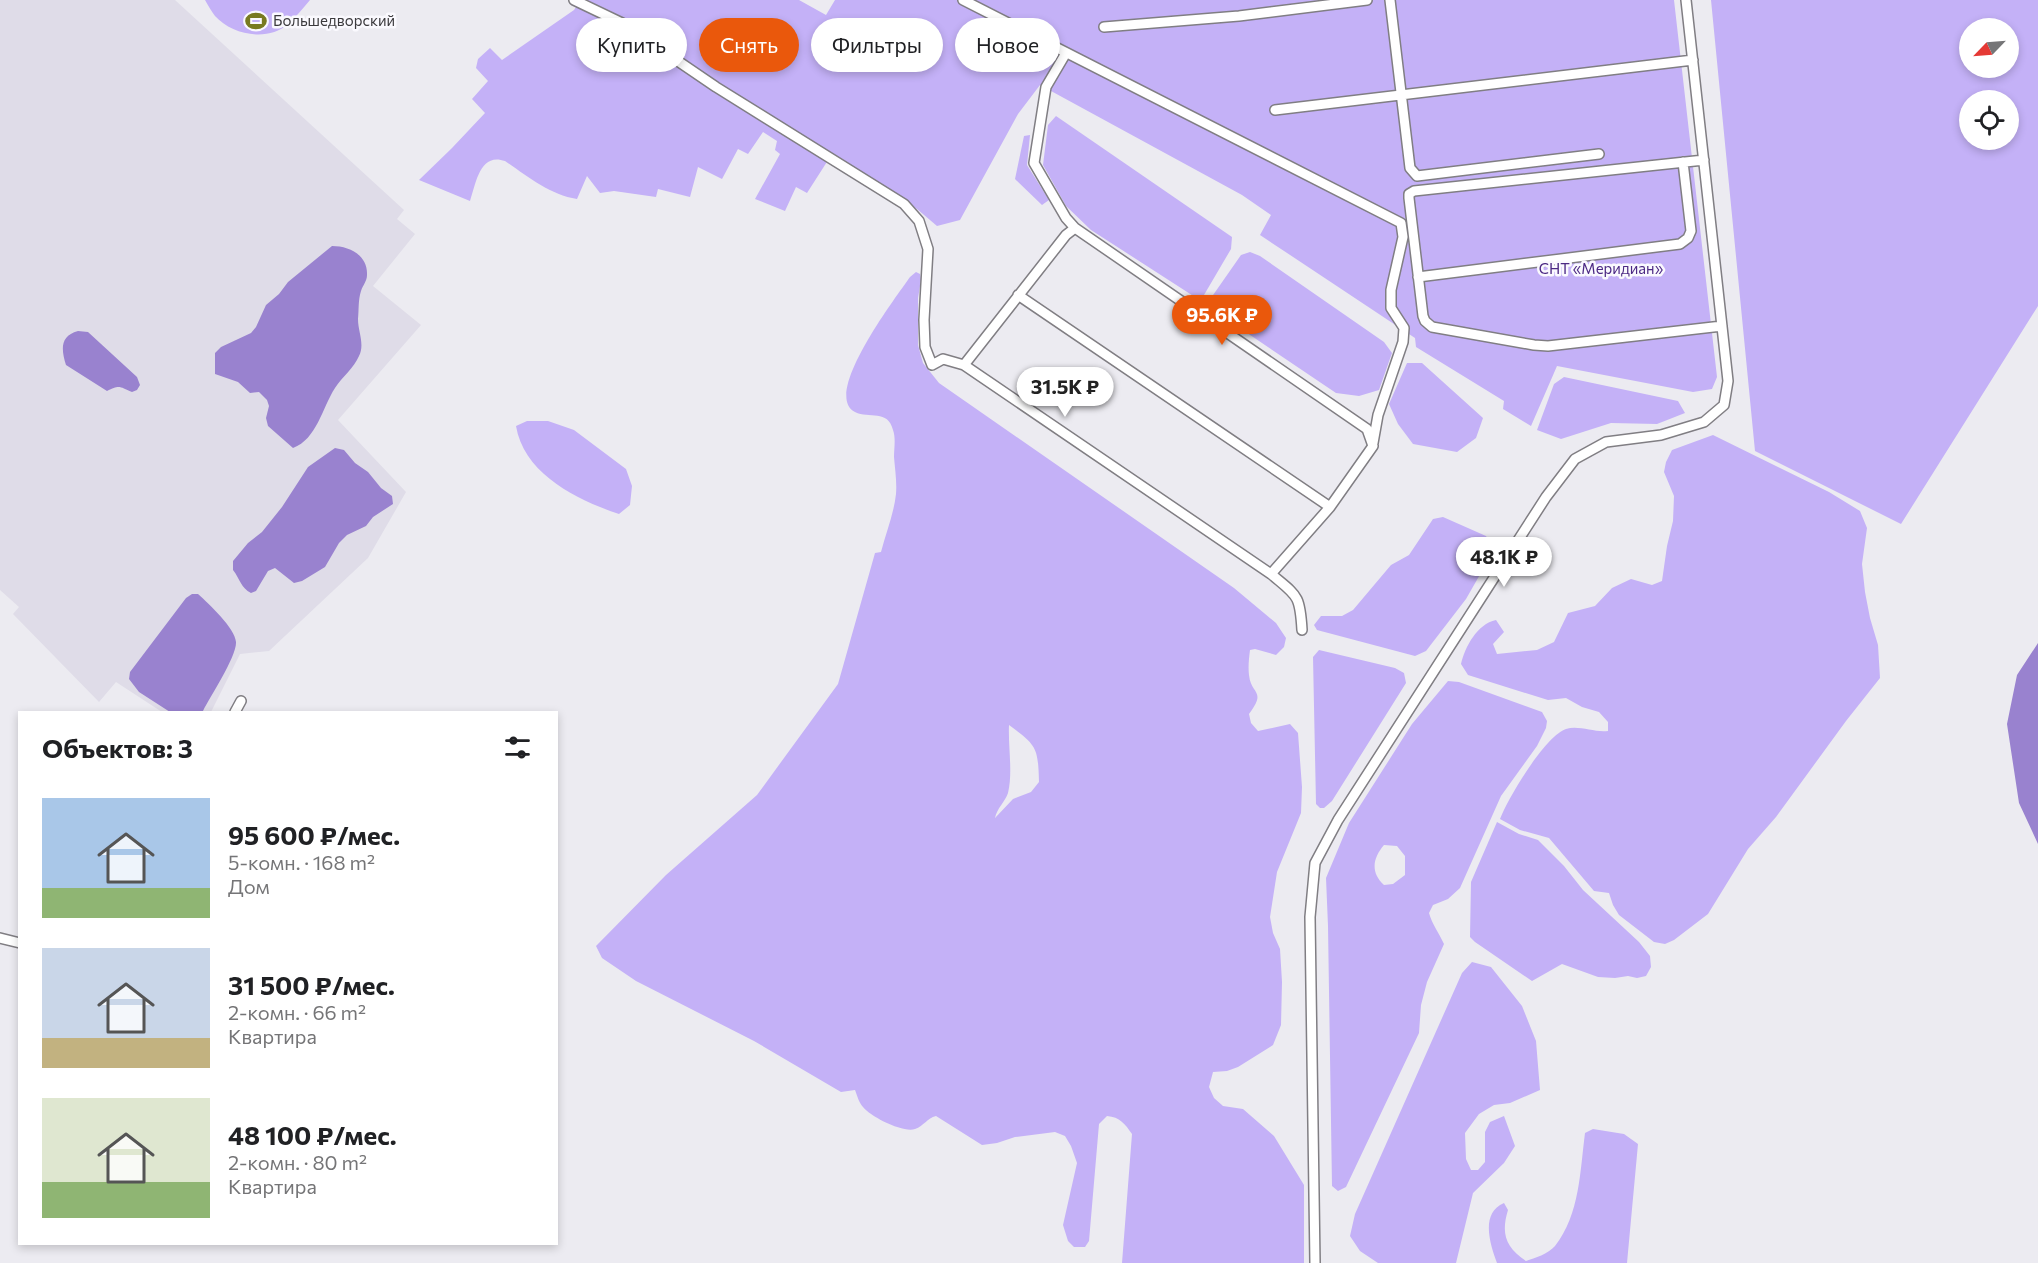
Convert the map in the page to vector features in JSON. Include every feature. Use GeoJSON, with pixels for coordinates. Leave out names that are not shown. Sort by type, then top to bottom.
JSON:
{"type":"FeatureCollection","features":[{"type":"Feature","properties":{"kind":"street"},"geometry":{"type":"LineString","coordinates":[[574,0],[622,23],[716,87],[904,204],[919,221],[928,249],[924,320],[925,347],[932,364],[943,359],[964,365],[1271,574],[1296,596],[1302,630]]}},
{"type":"Feature","properties":{"kind":"street"},"geometry":{"type":"LineString","coordinates":[[963,0],[1401,223],[1403,237],[1391,290],[1391,308],[1404,328],[1403,342],[1378,415],[1373,446],[1330,507],[1271,574]]}},
{"type":"Feature","properties":{"kind":"street"},"geometry":{"type":"LineString","coordinates":[[1104,27],[1239,16],[1367,0]]}},
{"type":"Feature","properties":{"kind":"street"},"geometry":{"type":"LineString","coordinates":[[1390,0],[1410,168],[1418,176],[1599,154]]}},
{"type":"Feature","properties":{"kind":"street"},"geometry":{"type":"LineString","coordinates":[[1315,1263],[1310,917],[1315,863],[1345,810],[1546,497],[1575,459],[1606,442],[1661,435],[1704,422],[1724,405],[1728,381],[1686,0]]}},
{"type":"Feature","properties":{"kind":"street"},"geometry":{"type":"LineString","coordinates":[[1066,53],[1046,87],[1034,163],[1066,218],[1075,228],[1367,429],[1373,446]]}},
{"type":"Feature","properties":{"kind":"street"},"geometry":{"type":"LineString","coordinates":[[1275,110],[1693,60]]}},
{"type":"Feature","properties":{"kind":"street"},"geometry":{"type":"LineString","coordinates":[[1704,160],[1414,191],[1409,194],[1409,198],[1423,316],[1432,327],[1534,345],[1570,345],[1722,326]]}},
{"type":"Feature","properties":{"kind":"street"},"geometry":{"type":"LineString","coordinates":[[1418,277],[1680,244],[1688,238],[1691,231],[1683,162]]}},
{"type":"Feature","properties":{"kind":"street"},"geometry":{"type":"LineString","coordinates":[[964,365],[1066,235],[1075,228]]}},
{"type":"Feature","properties":{"kind":"street"},"geometry":{"type":"LineString","coordinates":[[1018,295],[1330,507]]}},
{"type":"Feature","properties":{"kind":"street"},"geometry":{"type":"LineString","coordinates":[[235,711],[240,701]]}},
{"type":"Feature","properties":{"kind":"street"},"geometry":{"type":"LineString","coordinates":[[0,938],[18,942]]}},
{"type":"Feature","properties":{"kind":"shaded area"},"geometry":{"type":"Polygon","coordinates":[[[0,0],[175,0],[404,210],[397,219],[415,234],[373,286],[421,325],[338,420],[406,492],[368,558],[269,651],[240,654],[212,711],[160,711],[116,682],[99,702],[13,614],[19,607],[0,590],[0,0]]]}},
{"type":"Feature","properties":{"kind":"shaded area"},"geometry":{"type":"Polygon","coordinates":[[[332,246],[356,253],[361,257],[366,268],[367,277],[359,301],[361,351],[354,365],[330,396],[308,438],[293,448],[268,426],[266,418],[269,406],[267,400],[259,392],[250,393],[238,382],[215,374],[215,353],[221,347],[251,333],[266,305],[288,282],[332,246]]]}},
{"type":"Feature","properties":{"kind":"shaded area"},"geometry":{"type":"Polygon","coordinates":[[[78,331],[88,332],[137,377],[140,385],[137,390],[132,392],[117,387],[107,391],[66,365],[63,344],[68,336],[78,331]]]}},
{"type":"Feature","properties":{"kind":"shaded area"},"geometry":{"type":"Polygon","coordinates":[[[335,448],[344,450],[355,463],[368,472],[381,488],[392,496],[393,504],[373,517],[366,526],[347,535],[339,543],[325,567],[302,581],[294,583],[275,568],[268,571],[256,591],[251,593],[243,586],[233,570],[233,561],[248,543],[262,532],[282,507],[308,467],[335,448]]]}},
{"type":"Feature","properties":{"kind":"shaded area"},"geometry":{"type":"Polygon","coordinates":[[[192,594],[198,594],[226,623],[235,636],[236,642],[228,666],[203,711],[168,711],[139,692],[129,679],[130,672],[186,598],[192,594]]]}},
{"type":"Feature","properties":{"kind":"shaded area"},"geometry":{"type":"Polygon","coordinates":[[[2038,643],[2038,844],[2019,803],[2007,724],[2017,675],[2038,643]]]}},
{"type":"Feature","properties":{"kind":"green space","name":"Большедворский"},"geometry":{"type":"Polygon","coordinates":[[[205,0],[310,0],[280,30],[250,34],[222,23],[205,0]]]}},
{"type":"Feature","properties":{"kind":"green space","name":"СНТ «Меридиан»"},"geometry":{"type":"Polygon","coordinates":[[[581,0],[799,0],[826,15],[835,0],[1674,0],[1717,377],[1712,389],[1693,392],[1557,366],[1531,426],[1503,409],[1504,401],[1416,347],[1415,338],[1260,235],[1271,215],[1242,195],[1040,85],[1018,114],[960,220],[937,226],[917,209],[832,154],[807,193],[796,187],[785,211],[755,199],[780,154],[775,150],[777,141],[763,132],[748,154],[738,149],[722,179],[698,167],[690,197],[658,189],[656,197],[614,191],[600,193],[587,176],[577,199],[548,189],[505,161],[497,159],[490,161],[480,171],[470,201],[419,180],[485,113],[472,99],[488,81],[476,68],[478,59],[490,48],[502,60],[574,10],[581,0]]]}},
{"type":"Feature","properties":{"kind":"green space"},"geometry":{"type":"Polygon","coordinates":[[[1711,0],[2038,0],[2038,306],[1901,524],[1755,451],[1711,0]]]}},
{"type":"Feature","properties":{"kind":"green space"},"geometry":{"type":"Polygon","coordinates":[[[1056,116],[1232,237],[1231,249],[1204,295],[1198,299],[1091,230],[1066,206],[1043,165],[1048,125],[1056,116]]]}},
{"type":"Feature","properties":{"kind":"green space"},"geometry":{"type":"Polygon","coordinates":[[[1030,135],[1027,165],[1049,200],[1042,205],[1015,179],[1024,136],[1030,135]]]}},
{"type":"Feature","properties":{"kind":"green space"},"geometry":{"type":"Polygon","coordinates":[[[1250,252],[1260,256],[1384,342],[1392,353],[1379,390],[1359,396],[1336,393],[1216,312],[1210,303],[1211,298],[1241,255],[1250,252]]]}},
{"type":"Feature","properties":{"kind":"green space"},"geometry":{"type":"Polygon","coordinates":[[[916,272],[920,274],[918,345],[923,363],[939,383],[1234,588],[1276,623],[1286,638],[1284,647],[1276,655],[1255,649],[1250,650],[1249,666],[1250,681],[1257,696],[1257,701],[1249,714],[1251,723],[1258,731],[1290,724],[1298,733],[1302,787],[1301,813],[1277,872],[1270,917],[1273,933],[1280,949],[1281,1025],[1273,1045],[1238,1067],[1213,1072],[1209,1087],[1214,1098],[1223,1106],[1243,1109],[1274,1136],[1304,1185],[1304,1263],[1122,1263],[1132,1134],[1122,1122],[1107,1116],[1099,1124],[1089,1241],[1085,1247],[1074,1247],[1068,1241],[1063,1225],[1077,1163],[1065,1136],[1055,1132],[1015,1137],[982,1145],[936,1116],[910,1130],[888,1123],[863,1107],[855,1090],[841,1092],[754,1041],[636,981],[602,958],[596,946],[666,875],[757,795],[838,684],[875,553],[881,552],[894,508],[896,489],[894,436],[891,423],[882,417],[855,412],[847,402],[847,386],[865,345],[910,277],[916,272]],[[1009,725],[1008,793],[995,818],[1013,799],[1031,792],[1039,782],[1038,761],[1034,748],[1009,725]]]}},
{"type":"Feature","properties":{"kind":"green space"},"geometry":{"type":"Polygon","coordinates":[[[1407,363],[1422,363],[1483,418],[1476,438],[1457,452],[1413,444],[1398,424],[1389,404],[1407,363]]]}},
{"type":"Feature","properties":{"kind":"green space"},"geometry":{"type":"Polygon","coordinates":[[[1564,377],[1678,401],[1685,413],[1657,424],[1611,423],[1561,439],[1537,430],[1554,384],[1564,377]]]}},
{"type":"Feature","properties":{"kind":"green space"},"geometry":{"type":"Polygon","coordinates":[[[527,421],[548,421],[574,430],[626,469],[632,486],[630,505],[619,514],[586,501],[555,483],[541,471],[521,443],[516,426],[527,421]]]}},
{"type":"Feature","properties":{"kind":"green space"},"geometry":{"type":"Polygon","coordinates":[[[1713,435],[1829,492],[1860,511],[1867,528],[1862,564],[1870,618],[1878,645],[1880,678],[1776,817],[1748,849],[1708,914],[1674,940],[1665,944],[1654,942],[1619,915],[1609,893],[1594,891],[1549,838],[1520,830],[1500,819],[1528,769],[1557,734],[1571,728],[1608,731],[1608,722],[1599,712],[1582,707],[1566,698],[1548,700],[1468,675],[1461,664],[1473,637],[1489,622],[1496,620],[1504,632],[1493,644],[1497,654],[1537,650],[1554,642],[1568,613],[1595,606],[1612,588],[1631,579],[1652,585],[1662,581],[1673,521],[1674,496],[1664,472],[1666,462],[1672,450],[1713,435]]]}},
{"type":"Feature","properties":{"kind":"green space"},"geometry":{"type":"Polygon","coordinates":[[[1443,517],[1486,536],[1494,550],[1466,599],[1426,651],[1415,656],[1317,630],[1314,625],[1321,616],[1342,616],[1353,610],[1391,565],[1409,555],[1433,519],[1443,517]]]}},
{"type":"Feature","properties":{"kind":"green space"},"geometry":{"type":"Polygon","coordinates":[[[1319,650],[1395,668],[1404,673],[1406,683],[1332,801],[1324,808],[1316,804],[1313,657],[1319,650]]]}},
{"type":"Feature","properties":{"kind":"green space"},"geometry":{"type":"Polygon","coordinates":[[[1448,681],[1459,682],[1542,712],[1547,721],[1537,746],[1501,796],[1460,888],[1448,899],[1433,905],[1429,913],[1444,944],[1427,982],[1421,1005],[1419,1033],[1346,1187],[1338,1191],[1332,1186],[1326,878],[1349,823],[1412,724],[1448,681]],[[1384,845],[1375,860],[1375,870],[1384,885],[1393,884],[1405,875],[1405,856],[1397,846],[1384,845]]]}},
{"type":"Feature","properties":{"kind":"green space"},"geometry":{"type":"Polygon","coordinates":[[[1497,822],[1519,834],[1538,840],[1564,866],[1583,890],[1639,942],[1650,956],[1651,967],[1646,976],[1637,978],[1598,977],[1562,964],[1532,981],[1470,937],[1471,882],[1497,822]]]}},
{"type":"Feature","properties":{"kind":"green space"},"geometry":{"type":"Polygon","coordinates":[[[1472,962],[1491,967],[1522,1006],[1536,1041],[1540,1090],[1510,1103],[1494,1105],[1479,1114],[1465,1133],[1466,1159],[1471,1170],[1478,1170],[1485,1162],[1485,1132],[1490,1122],[1504,1116],[1515,1146],[1504,1163],[1473,1193],[1456,1263],[1378,1263],[1360,1251],[1350,1236],[1355,1214],[1462,973],[1472,962]]]}},
{"type":"Feature","properties":{"kind":"green space"},"geometry":{"type":"Polygon","coordinates":[[[1593,1129],[1624,1134],[1638,1144],[1627,1263],[1497,1263],[1490,1238],[1489,1221],[1497,1208],[1504,1203],[1508,1210],[1505,1226],[1506,1239],[1519,1256],[1526,1261],[1555,1246],[1570,1220],[1578,1192],[1585,1133],[1593,1129]]]}},
{"type":"Feature","properties":{"kind":"place","name":"Большедворский"},"geometry":{"type":"Point","coordinates":[256,21]}}]}
